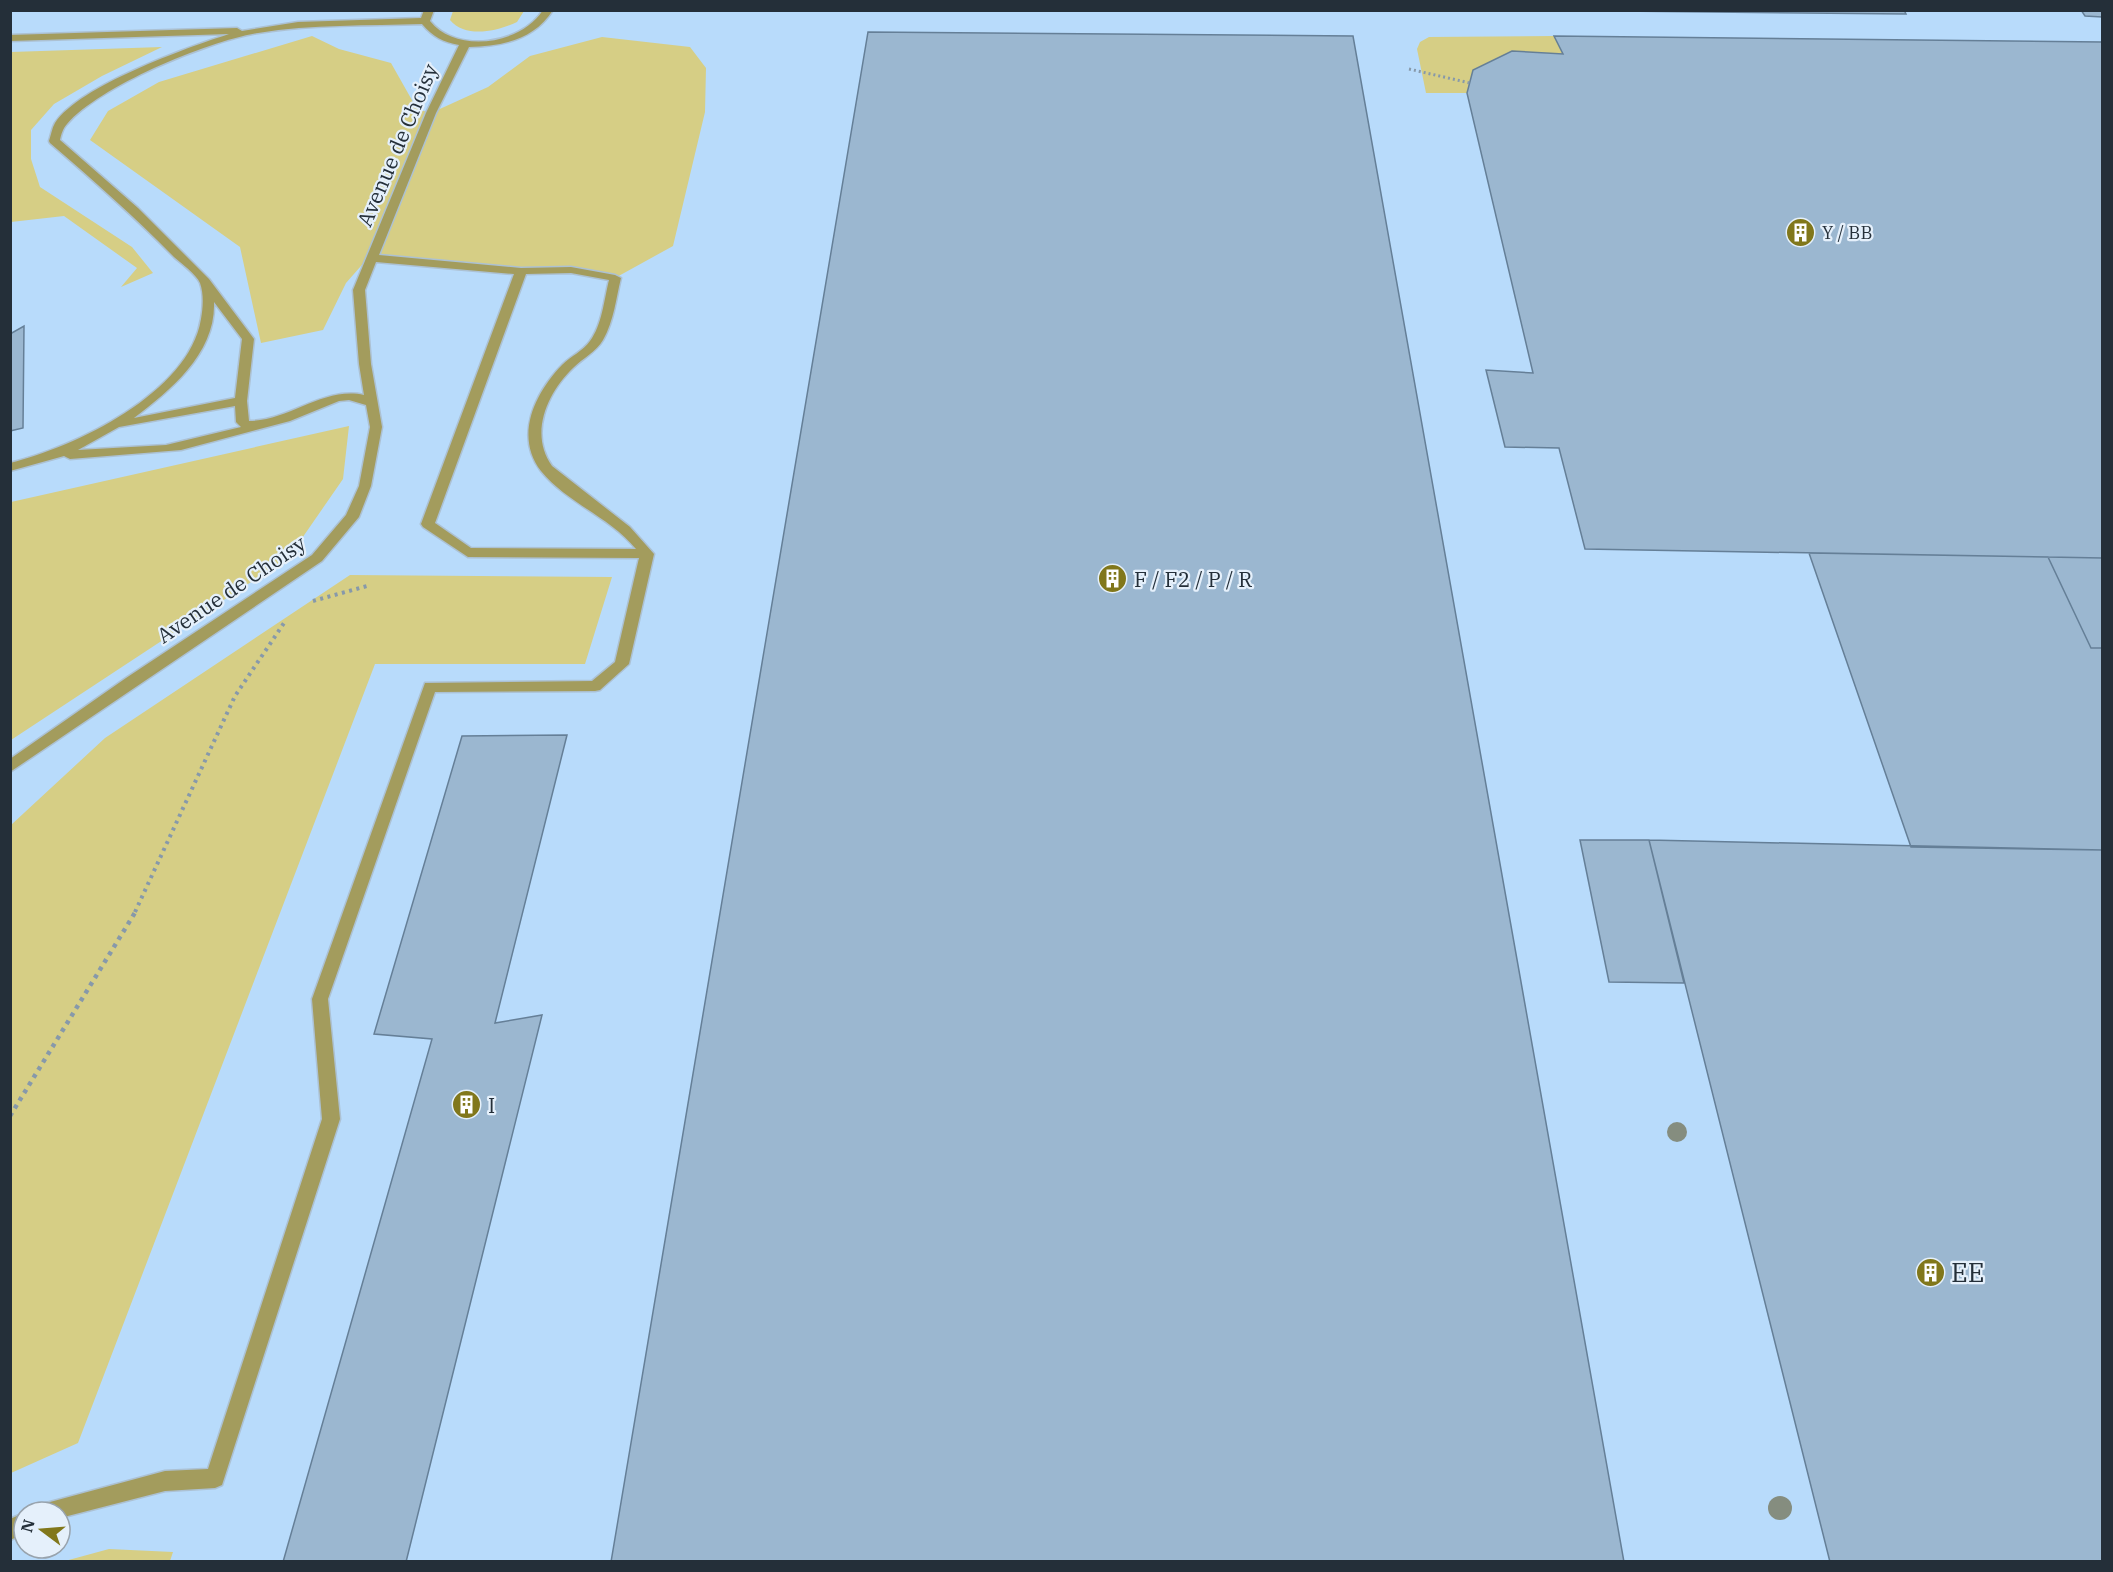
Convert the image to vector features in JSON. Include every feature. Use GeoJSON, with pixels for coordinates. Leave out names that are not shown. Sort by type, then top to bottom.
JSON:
{"type":"FeatureCollection","features":[{"type":"Feature","properties":{"kind":"lane"},"geometry":{"type":"LineString","coordinates":[[10,38],[258,30],[427,16],[429,29],[437,36],[465,44],[493,42],[520,36],[544,20],[548,10]]}},
{"type":"Feature","properties":{"kind":"lane"},"geometry":{"type":"LineString","coordinates":[[258,30],[197,50],[110,87],[72,110],[58,125],[53,136],[57,145],[134,210],[205,281],[248,339],[241,401],[243,423],[260,425]]}},
{"type":"Feature","properties":{"kind":"lane","name":"Avenue de Choisy"},"geometry":{"type":"LineString","coordinates":[[10,767],[317,558],[352,517],[365,486],[376,427],[364,364],[359,290],[431,113],[465,44]]}},
{"type":"Feature","properties":{"kind":"lane"},"geometry":{"type":"LineString","coordinates":[[72,1505],[165,1481],[215,1478],[331,1119],[320,999],[430,687],[595,686],[622,664],[647,554],[635,537],[561,483],[544,466],[533,446],[536,417],[543,401],[557,378],[596,342],[615,279],[571,270],[520,271],[371,258]]}},
{"type":"Feature","properties":{"kind":"lane"},"geometry":{"type":"LineString","coordinates":[[520,271],[428,524],[468,552],[647,554]]}},
{"type":"Feature","properties":{"kind":"lane"},"geometry":{"type":"LineString","coordinates":[[47,458],[83,443],[116,425],[167,386],[198,346],[205,331],[209,305],[205,281]]}},
{"type":"Feature","properties":{"kind":"lane"},"geometry":{"type":"LineString","coordinates":[[10,466],[87,452],[172,448],[201,443],[291,416],[332,398],[356,397],[372,403]]}},
{"type":"Feature","properties":{"kind":"lane"},"geometry":{"type":"LineString","coordinates":[[116,425],[151,421],[216,404],[241,401]]}},
{"type":"Feature","properties":{"kind":"path"},"geometry":{"type":"LineString","coordinates":[[1409,69],[1470,83]]}},
{"type":"Feature","properties":{"kind":"path"},"geometry":{"type":"LineString","coordinates":[[305,604],[367,586]]}},
{"type":"Feature","properties":{"kind":"path"},"geometry":{"type":"LineString","coordinates":[[10,1116],[130,923],[235,696],[288,616]]}},
{"type":"Feature","properties":{"kind":"shaded area"},"geometry":{"type":"Polygon","coordinates":[[[453,10],[524,11],[517,22],[482,32],[465,30],[457,26],[450,20],[453,10]]]}},
{"type":"Feature","properties":{"kind":"shaded area"},"geometry":{"type":"Polygon","coordinates":[[[11,11],[2102,11],[2102,1561],[11,1562],[11,11]]]}},
{"type":"Feature","properties":{"kind":"shaded area"},"geometry":{"type":"Polygon","coordinates":[[[312,36],[339,49],[391,63],[417,109],[431,113],[488,87],[530,56],[602,37],[690,47],[706,68],[705,112],[673,246],[615,278],[571,270],[521,271],[368,258],[346,283],[323,330],[261,343],[240,247],[90,140],[108,111],[159,82],[312,36]]]}},
{"type":"Feature","properties":{"kind":"shaded area"},"geometry":{"type":"Polygon","coordinates":[[[1554,36],[1563,54],[1512,51],[1474,70],[1467,93],[1426,93],[1417,49],[1420,42],[1429,37],[1554,36]]]}},
{"type":"Feature","properties":{"kind":"shaded area"},"geometry":{"type":"Polygon","coordinates":[[[162,47],[102,76],[54,104],[31,130],[31,159],[40,187],[132,247],[153,273],[121,287],[137,268],[64,216],[11,222],[11,52],[162,47]]]}},
{"type":"Feature","properties":{"kind":"shaded area"},"geometry":{"type":"Polygon","coordinates":[[[349,426],[343,479],[289,557],[11,740],[11,502],[349,426]]]}},
{"type":"Feature","properties":{"kind":"shaded area"},"geometry":{"type":"Polygon","coordinates":[[[350,575],[612,577],[585,664],[375,664],[78,1443],[11,1473],[11,825],[105,738],[350,575]]]}},
{"type":"Feature","properties":{"kind":"shaded area"},"geometry":{"type":"Polygon","coordinates":[[[109,1549],[173,1552],[170,1561],[65,1561],[109,1549]]]}},
{"type":"Feature","properties":{"kind":"building"},"geometry":{"type":"Polygon","coordinates":[[[1516,10],[1904,10],[1906,14],[1516,10]]]}},
{"type":"Feature","properties":{"kind":"building"},"geometry":{"type":"Polygon","coordinates":[[[2081,10],[2102,10],[2102,17],[2085,16],[2081,10]]]}},
{"type":"Feature","properties":{"kind":"building","name":"F / F2 / P / R"},"geometry":{"type":"Polygon","coordinates":[[[868,32],[1353,36],[1624,1562],[611,1562],[868,32]]]}},
{"type":"Feature","properties":{"kind":"building","name":"Y / BB"},"geometry":{"type":"Polygon","coordinates":[[[1554,36],[2102,42],[2102,558],[1585,549],[1559,448],[1505,447],[1486,370],[1533,373],[1467,93],[1473,70],[1512,51],[1563,54],[1554,36]]]}},
{"type":"Feature","properties":{"kind":"building"},"geometry":{"type":"Polygon","coordinates":[[[24,326],[23,428],[10,431],[10,334],[24,326]]]}},
{"type":"Feature","properties":{"kind":"building"},"geometry":{"type":"Polygon","coordinates":[[[1809,553],[2048,557],[2091,648],[2102,648],[2102,850],[1911,847],[1809,553]]]}},
{"type":"Feature","properties":{"kind":"building"},"geometry":{"type":"Polygon","coordinates":[[[2048,557],[2102,558],[2102,648],[2091,648],[2048,557]]]}},
{"type":"Feature","properties":{"kind":"building","name":"I"},"geometry":{"type":"Polygon","coordinates":[[[567,735],[495,1023],[542,1015],[406,1562],[283,1562],[432,1039],[374,1034],[462,736],[567,735]]]}},
{"type":"Feature","properties":{"kind":"building"},"geometry":{"type":"Polygon","coordinates":[[[1580,840],[1649,840],[1684,983],[1609,982],[1580,840]]]}},
{"type":"Feature","properties":{"kind":"building","name":"EE"},"geometry":{"type":"Polygon","coordinates":[[[1649,840],[2102,850],[2102,1562],[1830,1562],[1649,840]]]}},
{"type":"Feature","properties":{"kind":"place","name":"Y / BB"},"geometry":{"type":"Point","coordinates":[1801,232]}},
{"type":"Feature","properties":{"kind":"place","name":"F / F2 / P / R"},"geometry":{"type":"Point","coordinates":[1113,579]}},
{"type":"Feature","properties":{"kind":"place","name":"I"},"geometry":{"type":"Point","coordinates":[467,1105]}},
{"type":"Feature","properties":{"kind":"place","name":"EE"},"geometry":{"type":"Point","coordinates":[1930,1272]}}]}
